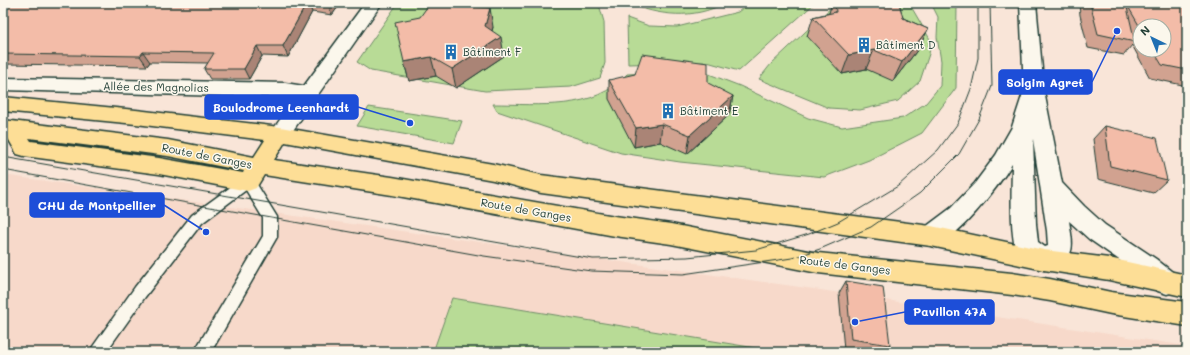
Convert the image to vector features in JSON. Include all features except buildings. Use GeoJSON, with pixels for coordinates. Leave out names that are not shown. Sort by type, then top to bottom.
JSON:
{"type":"FeatureCollection","features":[{"type":"Feature","properties":{"kind":"main road","name":"Route de Ganges"},"geometry":{"type":"LineString","coordinates":[[3,104],[136,117],[265,157],[392,186],[608,225],[671,234],[818,263],[1050,290],[1111,303],[1187,314]]}},
{"type":"Feature","properties":{"kind":"main road"},"geometry":{"type":"LineString","coordinates":[[8,127],[24,148],[159,166],[265,157],[477,182],[541,184],[838,222],[931,236],[1044,260],[1108,269],[1177,285]]}},
{"type":"Feature","properties":{"kind":"main road"},"geometry":{"type":"LineString","coordinates":[[1044,260],[1050,290]]}},
{"type":"Feature","properties":{"kind":"street"},"geometry":{"type":"LineString","coordinates":[[265,157],[374,3]]}},
{"type":"Feature","properties":{"kind":"street"},"geometry":{"type":"LineString","coordinates":[[1022,129],[1024,224],[1027,247],[1044,260],[1060,251],[1059,231],[1034,91],[1028,3]]}},
{"type":"Feature","properties":{"kind":"street","name":"Allée des Magnolias"},"geometry":{"type":"LineString","coordinates":[[3,84],[285,90],[310,93]]}},
{"type":"Feature","properties":{"kind":"street"},"geometry":{"type":"LineString","coordinates":[[931,236],[974,200],[1003,162],[1022,129],[1034,91]]}},
{"type":"Feature","properties":{"kind":"street"},"geometry":{"type":"LineString","coordinates":[[1052,186],[1076,213],[1097,232],[1177,285]]}},
{"type":"Feature","properties":{"kind":"lane"},"geometry":{"type":"LineString","coordinates":[[97,352],[140,292],[197,219],[265,157]]}},
{"type":"Feature","properties":{"kind":"lane"},"geometry":{"type":"LineString","coordinates":[[202,352],[270,237],[270,217],[265,157]]}},
{"type":"Feature","properties":{"kind":"shaded area"},"geometry":{"type":"Polygon","coordinates":[[[3,175],[814,289],[1187,346],[1187,352],[3,352],[3,175]]]}},
{"type":"Feature","properties":{"kind":"green space"},"geometry":{"type":"Polygon","coordinates":[[[398,3],[594,3],[600,8],[604,22],[605,63],[600,78],[571,87],[485,91],[371,71],[357,62],[398,3]]]}},
{"type":"Feature","properties":{"kind":"green space"},"geometry":{"type":"Polygon","coordinates":[[[627,3],[725,3],[701,12],[676,14],[652,11],[627,3]]]}},
{"type":"Feature","properties":{"kind":"green space"},"geometry":{"type":"Polygon","coordinates":[[[749,3],[815,3],[739,71],[707,62],[628,64],[627,18],[649,26],[677,27],[738,12],[749,3]]]}},
{"type":"Feature","properties":{"kind":"green space"},"geometry":{"type":"Polygon","coordinates":[[[836,3],[909,3],[931,41],[929,54],[920,81],[898,101],[860,110],[829,108],[759,79],[771,64],[836,3]]]}},
{"type":"Feature","properties":{"kind":"green space"},"geometry":{"type":"Polygon","coordinates":[[[931,3],[957,3],[956,88],[922,133],[869,160],[824,177],[680,162],[621,153],[497,111],[493,104],[547,105],[565,103],[599,95],[614,86],[627,74],[701,71],[740,86],[808,118],[842,127],[903,118],[926,103],[940,86],[941,61],[937,37],[938,17],[931,3]]]}},
{"type":"Feature","properties":{"kind":"green space"},"geometry":{"type":"Polygon","coordinates":[[[369,107],[462,121],[454,143],[357,126],[369,107]]]}},
{"type":"Feature","properties":{"kind":"green space"},"geometry":{"type":"Polygon","coordinates":[[[452,298],[780,352],[433,352],[452,298]]]}},
{"type":"Feature","properties":{"kind":"tram line"},"geometry":{"type":"LineString","coordinates":[[3,157],[593,259],[687,257],[756,250],[809,234],[838,222],[898,186],[938,150],[958,123],[971,89],[978,58],[978,3]]}},
{"type":"Feature","properties":{"kind":"tram line"},"geometry":{"type":"LineString","coordinates":[[3,170],[484,256],[591,271],[683,274],[792,258],[820,249],[871,227],[920,193],[959,154],[979,119],[992,86],[990,3]]}},
{"type":"Feature","properties":{"kind":"place","name":"Solgim Agret"},"geometry":{"type":"Point","coordinates":[1117,31]}},
{"type":"Feature","properties":{"kind":"place","name":"Bâtiment D"},"geometry":{"type":"Point","coordinates":[864,45]}},
{"type":"Feature","properties":{"kind":"place","name":"Bâtiment F"},"geometry":{"type":"Point","coordinates":[451,52]}},
{"type":"Feature","properties":{"kind":"place","name":"Bâtiment E"},"geometry":{"type":"Point","coordinates":[668,111]}},
{"type":"Feature","properties":{"kind":"place","name":"Boulodrome Leenhardt"},"geometry":{"type":"Point","coordinates":[410,123]}},
{"type":"Feature","properties":{"kind":"place","name":"CHU de Montpellier"},"geometry":{"type":"Point","coordinates":[206,232]}},
{"type":"Feature","properties":{"kind":"place","name":"Pavillon 47A"},"geometry":{"type":"Point","coordinates":[855,322]}}]}
